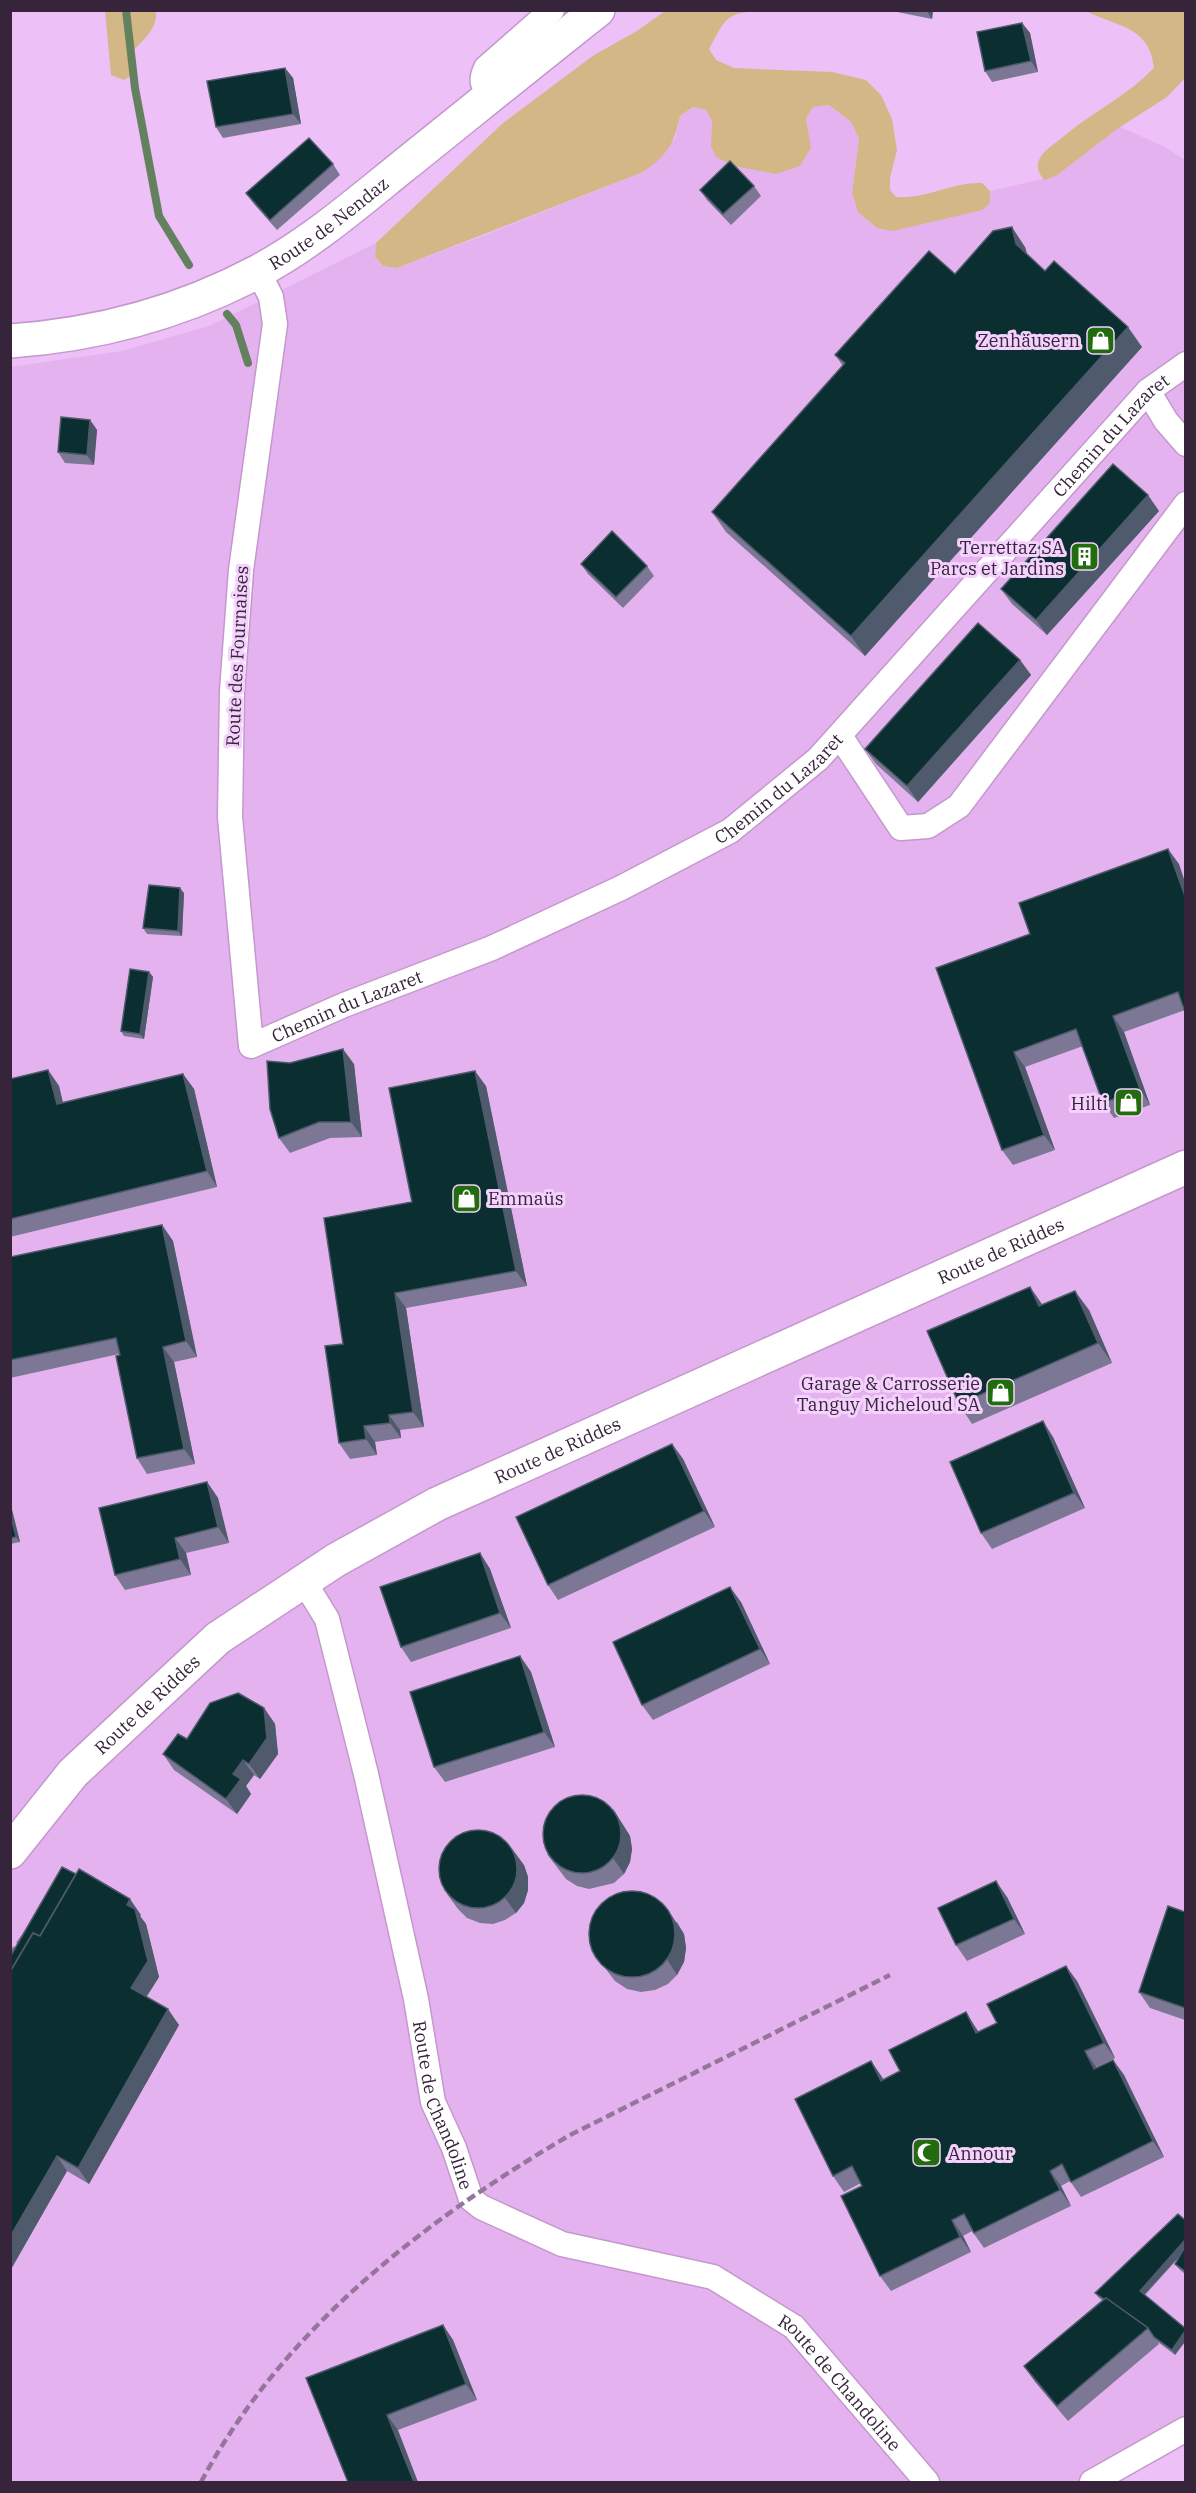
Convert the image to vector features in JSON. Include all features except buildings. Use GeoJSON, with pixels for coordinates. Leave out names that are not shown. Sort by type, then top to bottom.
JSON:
{"type":"FeatureCollection","features":[{"type":"Feature","properties":{"kind":"street"},"geometry":{"type":"LineString","coordinates":[[491,96],[483,86],[482,76],[486,68],[552,10]]}},
{"type":"Feature","properties":{"kind":"street","name":"Route de Nendaz"},"geometry":{"type":"LineString","coordinates":[[10,341],[77,333],[116,325],[265,284],[322,231],[598,10]]}},
{"type":"Feature","properties":{"kind":"street","name":"Route des Fournaises"},"geometry":{"type":"LineString","coordinates":[[251,1046],[230,817],[232,691],[241,570],[275,324],[265,284]]}},
{"type":"Feature","properties":{"kind":"street","name":"Chemin du Lazaret"},"geometry":{"type":"LineString","coordinates":[[251,1046],[344,1005],[492,948],[621,888],[730,831],[818,759],[1148,391],[1185,364]]}},
{"type":"Feature","properties":{"kind":"street"},"geometry":{"type":"LineString","coordinates":[[1148,391],[1166,421],[1185,444]]}},
{"type":"Feature","properties":{"kind":"street"},"geometry":{"type":"LineString","coordinates":[[840,736],[901,828],[928,826],[959,806],[1185,504]]}},
{"type":"Feature","properties":{"kind":"street","name":"Route de Riddes"},"geometry":{"type":"LineString","coordinates":[[10,1852],[73,1773],[218,1638],[303,1580],[437,1504],[1185,1167]]}},
{"type":"Feature","properties":{"kind":"street","name":"Route de Chandoline"},"geometry":{"type":"LineString","coordinates":[[303,1580],[327,1618],[366,1774],[415,1992],[433,2102],[454,2148],[471,2199],[481,2207],[562,2244],[713,2277],[794,2327],[927,2482]]}},
{"type":"Feature","properties":{"kind":"street"},"geometry":{"type":"LineString","coordinates":[[1092,2482],[1185,2429]]}},
{"type":"Feature","properties":{"kind":"shaded area"},"geometry":{"type":"Polygon","coordinates":[[[105,11],[156,11],[153,28],[133,51],[132,75],[124,80],[111,75],[105,11]]]}},
{"type":"Feature","properties":{"kind":"shaded area"},"geometry":{"type":"Polygon","coordinates":[[[665,11],[766,11],[743,13],[729,18],[709,49],[716,60],[734,68],[832,72],[866,80],[881,95],[892,119],[897,150],[890,178],[890,190],[896,197],[919,196],[960,185],[982,183],[990,191],[990,203],[982,210],[893,231],[877,228],[858,212],[852,193],[859,139],[851,122],[829,105],[813,107],[806,118],[811,148],[800,166],[776,174],[734,166],[716,157],[711,146],[712,121],[706,110],[693,107],[680,116],[675,135],[664,154],[643,172],[397,268],[383,266],[375,257],[376,243],[503,123],[594,55],[637,31],[665,11]]]}},
{"type":"Feature","properties":{"kind":"shaded area"},"geometry":{"type":"Polygon","coordinates":[[[1086,11],[1185,11],[1185,78],[1167,97],[1120,127],[1056,176],[1044,180],[1039,172],[1038,164],[1045,152],[1075,127],[1133,87],[1154,68],[1151,54],[1139,36],[1120,25],[1086,11]]]}},
{"type":"Feature","properties":{"kind":"shaded area"},"geometry":{"type":"Polygon","coordinates":[[[829,105],[851,122],[859,139],[852,193],[858,212],[990,203],[990,191],[1056,176],[1120,127],[1165,147],[1185,160],[1186,2434],[1100,2482],[11,2482],[10,367],[122,351],[209,326],[376,243],[375,257],[382,266],[397,268],[488,234],[643,172],[675,139],[680,116],[693,107],[706,110],[712,121],[711,146],[811,148],[806,118],[812,106],[829,105]]]}},
{"type":"Feature","properties":{"kind":"waterway"},"geometry":{"type":"LineString","coordinates":[[126,10],[135,88],[159,216],[189,265]]}},
{"type":"Feature","properties":{"kind":"waterway"},"geometry":{"type":"LineString","coordinates":[[227,314],[236,325],[248,363]]}},
{"type":"Feature","properties":{"kind":"railway"},"geometry":{"type":"LineString","coordinates":[[10,1955],[25,1934]]}},
{"type":"Feature","properties":{"kind":"railway"},"geometry":{"type":"LineString","coordinates":[[201,2482],[234,2427],[272,2375],[315,2328],[361,2284],[461,2204],[570,2135],[890,1975]]}},
{"type":"Feature","properties":{"kind":"place","name":"Zenhäusern"},"geometry":{"type":"Point","coordinates":[1101,340]}},
{"type":"Feature","properties":{"kind":"place","name":"Terrettaz SA Parcs et Jardins"},"geometry":{"type":"Point","coordinates":[1085,557]}},
{"type":"Feature","properties":{"kind":"place","name":"Hilti"},"geometry":{"type":"Point","coordinates":[1129,1103]}},
{"type":"Feature","properties":{"kind":"place","name":"Emmaüs"},"geometry":{"type":"Point","coordinates":[467,1198]}},
{"type":"Feature","properties":{"kind":"place","name":"Garage & Carrosserie Tanguy Micheloud SA"},"geometry":{"type":"Point","coordinates":[1001,1393]}},
{"type":"Feature","properties":{"kind":"place","name":"Annour"},"geometry":{"type":"Point","coordinates":[927,2153]}}]}
